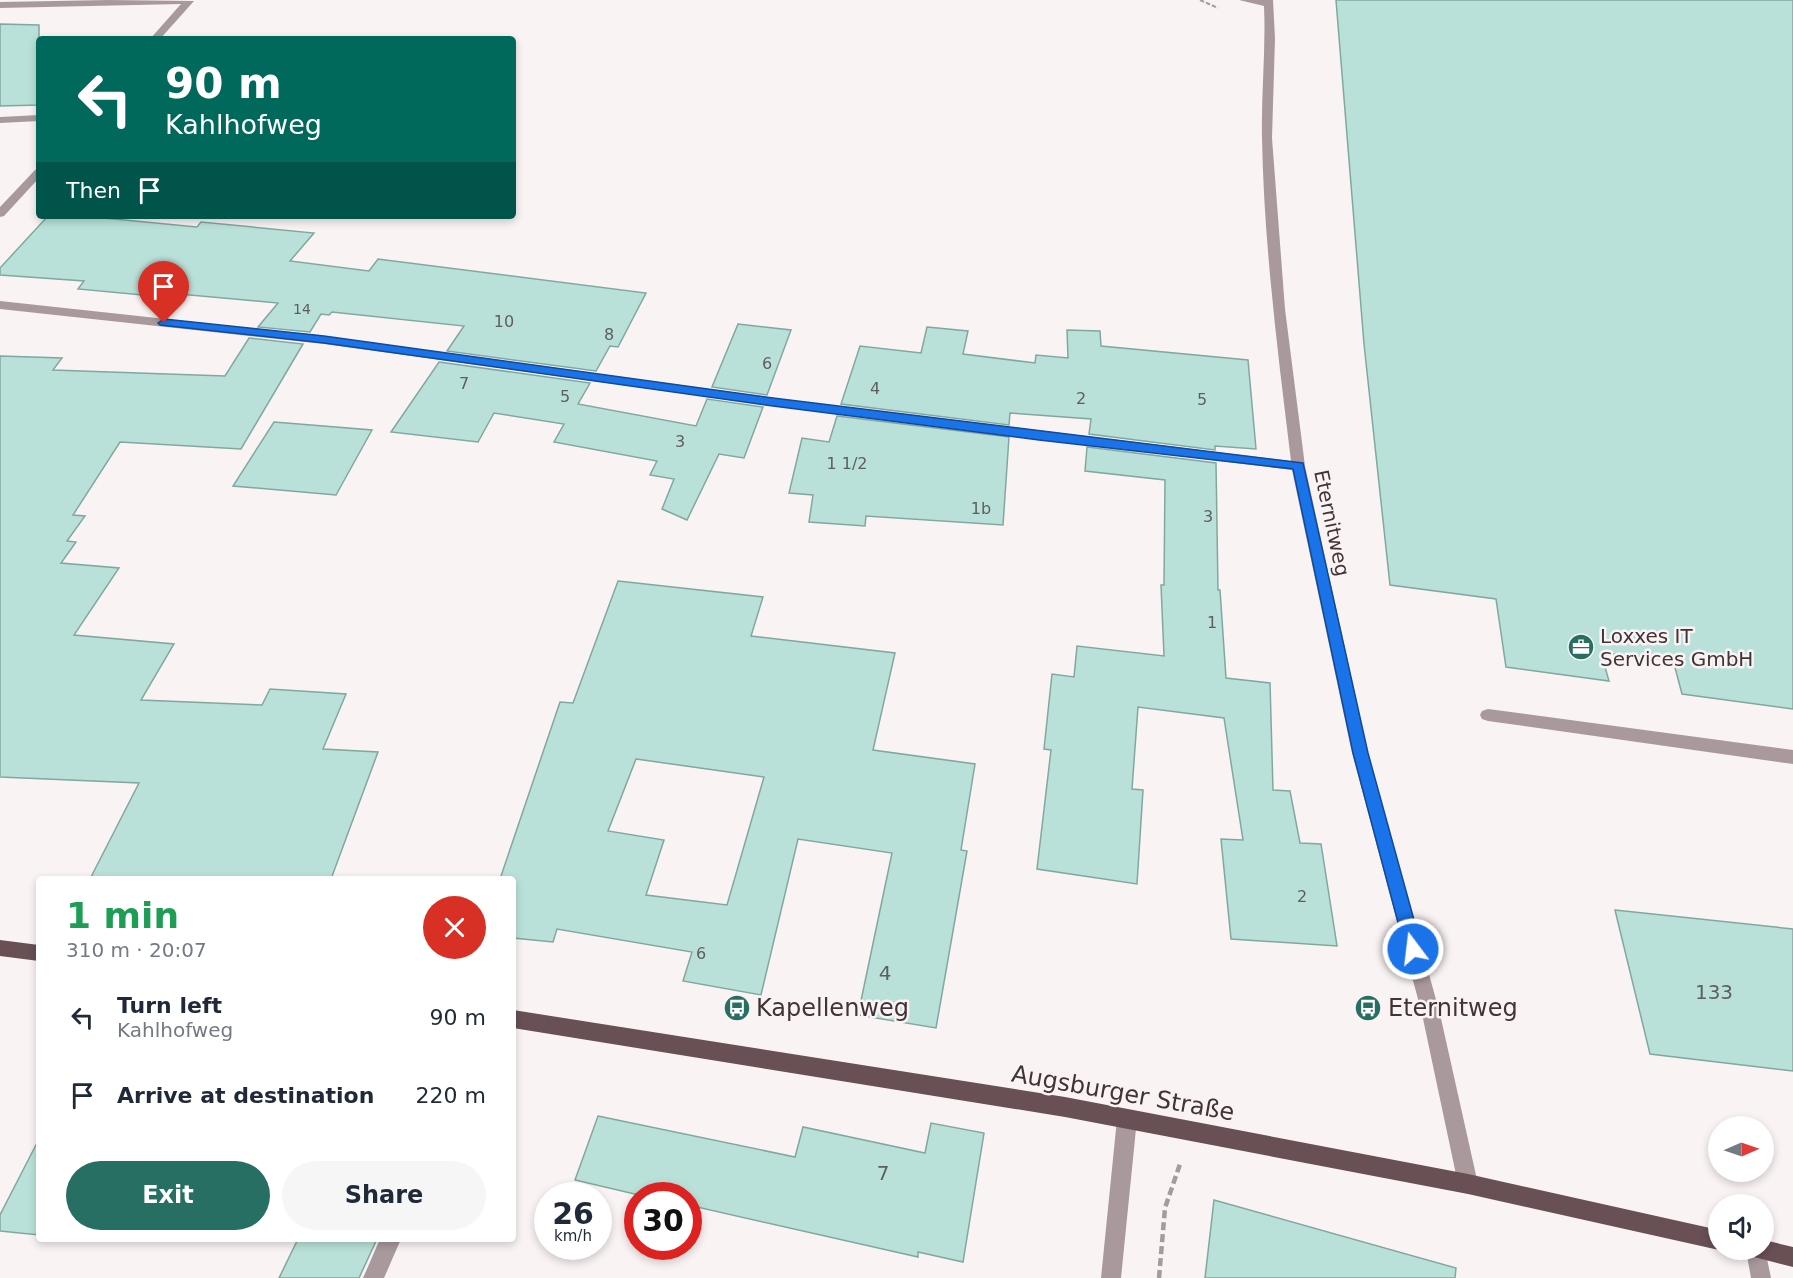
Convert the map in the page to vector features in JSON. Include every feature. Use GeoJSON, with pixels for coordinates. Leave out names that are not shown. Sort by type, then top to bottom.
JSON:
{"type":"FeatureCollection","features":[{"type":"Feature","properties":{"kind":"main road"},"geometry":{"type":"LineString","coordinates":[[0,948],[36,953]]}},
{"type":"Feature","properties":{"kind":"main road","name":"Augsburger Straße"},"geometry":{"type":"LineString","coordinates":[[516,1018],[1065,1107],[1468,1184],[1708,1238]]}},
{"type":"Feature","properties":{"kind":"main road"},"geometry":{"type":"LineString","coordinates":[[1774,1253],[1793,1257]]}},
{"type":"Feature","properties":{"kind":"street"},"geometry":{"type":"LineString","coordinates":[[0,6],[189,0]]}},
{"type":"Feature","properties":{"kind":"street"},"geometry":{"type":"LineString","coordinates":[[158,36],[189,0]]}},
{"type":"Feature","properties":{"kind":"street"},"geometry":{"type":"LineString","coordinates":[[1244,0],[1268,2]]}},
{"type":"Feature","properties":{"kind":"street","name":"Eternitweg"},"geometry":{"type":"LineString","coordinates":[[1268,2],[1270,38],[1267,138],[1279,309],[1298,466],[1360,753],[1431,1014],[1468,1184]]}},
{"type":"Feature","properties":{"kind":"street"},"geometry":{"type":"LineString","coordinates":[[0,120],[36,118]]}},
{"type":"Feature","properties":{"kind":"street"},"geometry":{"type":"LineString","coordinates":[[0,214],[36,175]]}},
{"type":"Feature","properties":{"kind":"street"},"geometry":{"type":"LineString","coordinates":[[0,305],[324,340],[789,404],[1298,466]]}},
{"type":"Feature","properties":{"kind":"street"},"geometry":{"type":"LineString","coordinates":[[1488,715],[1793,757]]}},
{"type":"Feature","properties":{"kind":"street"},"geometry":{"type":"LineString","coordinates":[[1111,1278],[1127,1119]]}},
{"type":"Feature","properties":{"kind":"street"},"geometry":{"type":"LineString","coordinates":[[373,1278],[390,1242]]}},
{"type":"Feature","properties":{"kind":"street"},"geometry":{"type":"LineString","coordinates":[[1758,1260],[1761,1278]]}},
{"type":"Feature","properties":{"kind":"path"},"geometry":{"type":"LineString","coordinates":[[1159,1278],[1165,1208],[1191,1131]]}},
{"type":"Feature","properties":{"kind":"building"},"geometry":{"type":"Polygon","coordinates":[[[1336,0],[1793,0],[1793,709],[1682,694],[1673,660],[1601,653],[1609,681],[1506,667],[1496,599],[1390,585],[1364,344],[1336,0]]]}},
{"type":"Feature","properties":{"kind":"building"},"geometry":{"type":"Polygon","coordinates":[[[0,24],[39,25],[39,36],[36,36],[36,105],[0,106],[0,24]]]}},
{"type":"Feature","properties":{"kind":"building"},"geometry":{"type":"Polygon","coordinates":[[[45,219],[114,219],[197,227],[201,222],[314,233],[290,261],[369,271],[378,259],[646,293],[618,347],[610,346],[596,371],[447,351],[464,326],[332,312],[329,315],[321,314],[310,332],[258,327],[278,303],[157,292],[153,296],[78,289],[84,281],[0,275],[0,268],[45,219]]]}},
{"type":"Feature","properties":{"kind":"building"},"geometry":{"type":"Polygon","coordinates":[[[738,324],[791,330],[767,395],[712,387],[738,324]]]}},
{"type":"Feature","properties":{"kind":"building"},"geometry":{"type":"Polygon","coordinates":[[[927,327],[968,331],[963,354],[1035,363],[1036,355],[1068,358],[1067,330],[1100,331],[1101,346],[1248,360],[1256,449],[1215,446],[1215,450],[1089,434],[1091,419],[1010,413],[1009,425],[841,404],[860,346],[921,353],[927,327]]]}},
{"type":"Feature","properties":{"kind":"building"},"geometry":{"type":"Polygon","coordinates":[[[249,338],[303,344],[241,449],[120,442],[73,515],[85,516],[67,541],[76,542],[61,563],[119,568],[74,635],[174,644],[141,700],[262,705],[270,689],[346,694],[323,749],[378,752],[332,876],[92,876],[139,783],[0,777],[0,356],[62,358],[53,370],[225,376],[249,338]]]}},
{"type":"Feature","properties":{"kind":"building"},"geometry":{"type":"Polygon","coordinates":[[[439,362],[590,383],[578,404],[696,426],[707,399],[763,407],[744,458],[719,454],[687,520],[662,509],[674,479],[650,475],[657,461],[554,442],[564,424],[494,413],[478,442],[391,432],[439,362]]]}},
{"type":"Feature","properties":{"kind":"building"},"geometry":{"type":"Polygon","coordinates":[[[837,416],[1009,437],[1003,525],[866,516],[865,526],[809,522],[813,495],[789,493],[802,438],[829,442],[837,416]]]}},
{"type":"Feature","properties":{"kind":"building"},"geometry":{"type":"Polygon","coordinates":[[[274,422],[372,430],[336,495],[233,486],[274,422]]]}},
{"type":"Feature","properties":{"kind":"building"},"geometry":{"type":"Polygon","coordinates":[[[1087,447],[1216,463],[1218,590],[1220,590],[1226,678],[1270,683],[1273,790],[1290,791],[1300,843],[1321,844],[1337,946],[1231,939],[1221,839],[1243,840],[1224,718],[1138,707],[1132,789],[1143,790],[1137,884],[1037,869],[1051,750],[1044,749],[1052,674],[1074,677],[1077,646],[1164,656],[1161,585],[1164,585],[1165,480],[1085,471],[1087,447]]]}},
{"type":"Feature","properties":{"kind":"building"},"geometry":{"type":"Polygon","coordinates":[[[618,581],[763,597],[751,636],[895,653],[873,750],[975,764],[961,850],[967,851],[936,1028],[858,1015],[892,853],[798,839],[761,995],[683,981],[692,952],[557,929],[553,942],[516,938],[516,876],[501,876],[560,702],[573,703],[618,581]],[[636,759],[608,831],[664,840],[646,895],[727,905],[764,777],[636,759]]]}},
{"type":"Feature","properties":{"kind":"building"},"geometry":{"type":"Polygon","coordinates":[[[1615,910],[1793,929],[1793,1071],[1650,1054],[1615,910]]]}},
{"type":"Feature","properties":{"kind":"building"},"geometry":{"type":"Polygon","coordinates":[[[598,1116],[795,1157],[803,1127],[925,1153],[931,1123],[984,1133],[963,1262],[918,1252],[918,1257],[702,1208],[702,1182],[624,1182],[624,1192],[612,1189],[612,1182],[575,1180],[598,1116]]]}},
{"type":"Feature","properties":{"kind":"building"},"geometry":{"type":"Polygon","coordinates":[[[36,1145],[36,1235],[0,1231],[0,1215],[36,1145]]]}},
{"type":"Feature","properties":{"kind":"building"},"geometry":{"type":"Polygon","coordinates":[[[1214,1200],[1456,1268],[1455,1278],[1205,1278],[1214,1200]]]}},
{"type":"Feature","properties":{"kind":"building"},"geometry":{"type":"Polygon","coordinates":[[[297,1242],[376,1242],[359,1278],[279,1278],[297,1242]]]}},
{"type":"Feature","properties":{"kind":"place","name":"Loxxes IT Services GmbH"},"geometry":{"type":"Point","coordinates":[1581,647]}},
{"type":"Feature","properties":{"kind":"place","name":"Kapellenweg"},"geometry":{"type":"Point","coordinates":[737,1008]}},
{"type":"Feature","properties":{"kind":"place","name":"Eternitweg"},"geometry":{"type":"Point","coordinates":[1368,1008]}},
{"type":"Feature","properties":{"kind":"route"},"geometry":{"type":"LineString","coordinates":[[164,323],[324,340],[773,402],[1298,466],[1360,753],[1413,949]]}}]}
